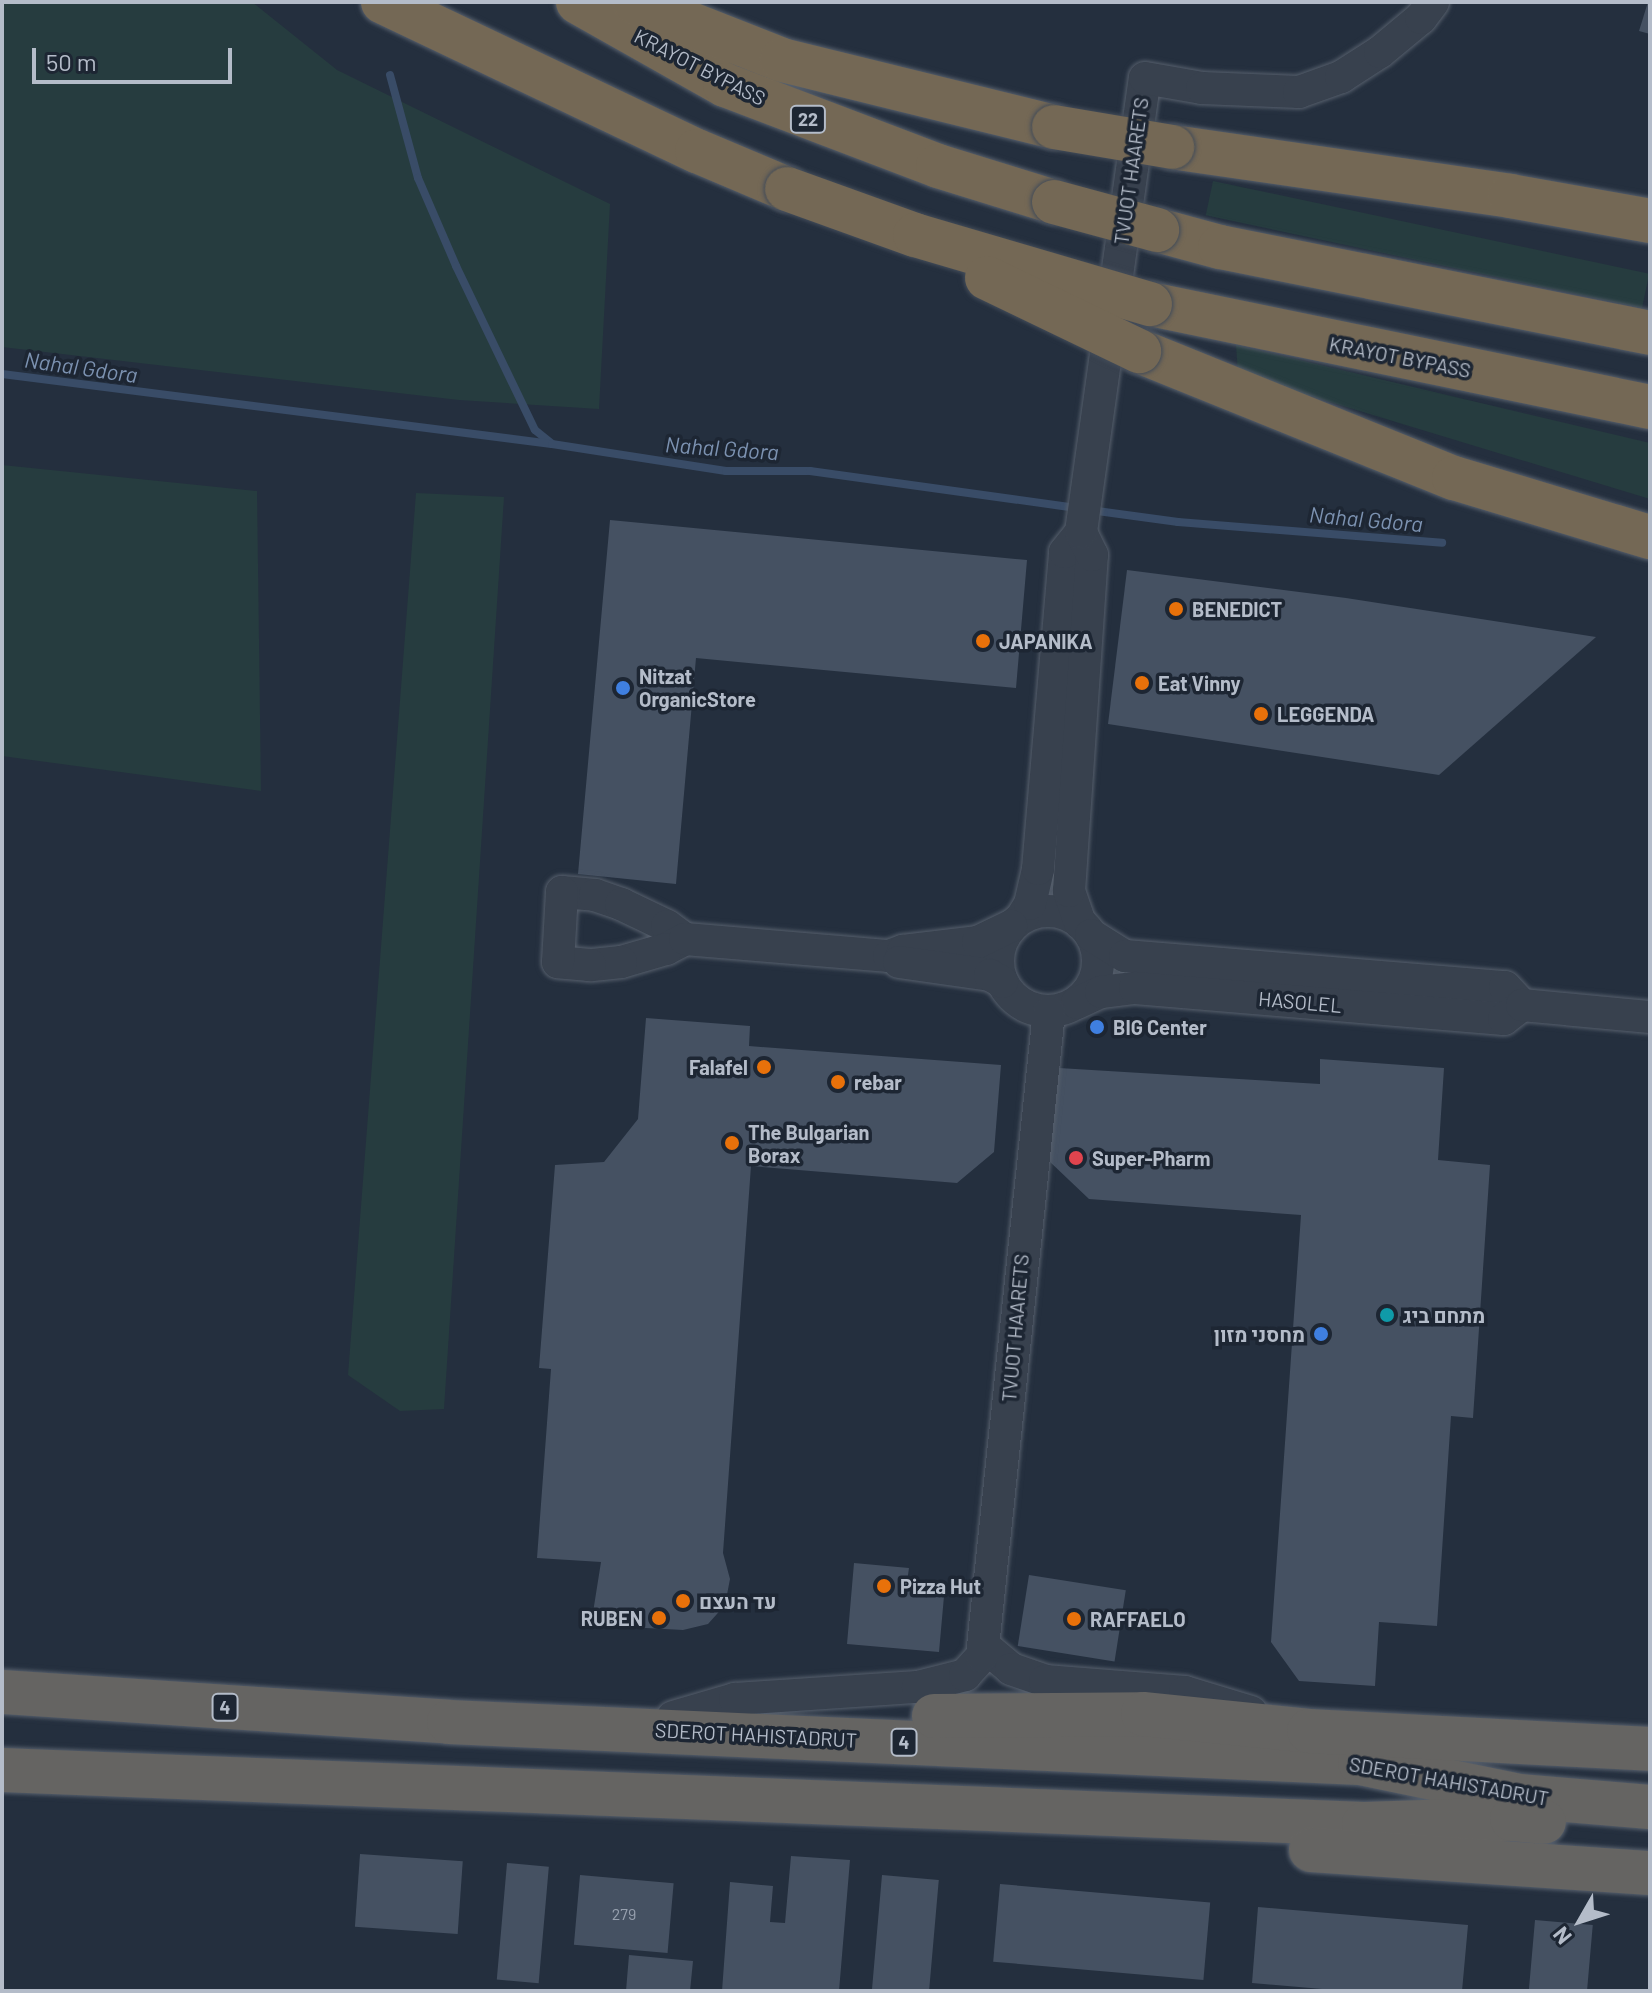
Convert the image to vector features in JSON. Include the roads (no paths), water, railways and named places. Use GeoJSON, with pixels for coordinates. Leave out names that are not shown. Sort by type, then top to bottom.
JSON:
{"type":"FeatureCollection","features":[{"type":"Feature","properties":{"kind":"highway"},"geometry":{"type":"LineString","coordinates":[[383,2],[697,151],[787,189],[837,206],[1139,351],[1454,478],[1650,537]]}},
{"type":"Feature","properties":{"kind":"highway","name":"KRAYOT BYPASS"},"geometry":{"type":"LineString","coordinates":[[578,2],[725,85],[938,166],[1054,202],[1220,247],[1650,333]]}},
{"type":"Feature","properties":{"kind":"highway"},"geometry":{"type":"LineString","coordinates":[[635,2],[782,60],[1054,127],[1650,221]]}},
{"type":"Feature","properties":{"kind":"highway"},"geometry":{"type":"LineString","coordinates":[[1561,205],[1650,211]]}},
{"type":"Feature","properties":{"kind":"highway","name":"KRAYOT BYPASS"},"geometry":{"type":"LineString","coordinates":[[837,206],[915,235],[1150,304],[1650,407]]}},
{"type":"Feature","properties":{"kind":"highway","name":"SDEROT HAHISTADRUT"},"geometry":{"type":"LineString","coordinates":[[2,1692],[449,1722],[1360,1763],[1519,1796],[1650,1807]]}},
{"type":"Feature","properties":{"kind":"highway"},"geometry":{"type":"LineString","coordinates":[[449,1722],[673,1717],[1143,1714],[1309,1731],[1650,1749]]}},
{"type":"Feature","properties":{"kind":"highway","name":"SDEROT HAHISTADRUT"},"geometry":{"type":"LineString","coordinates":[[2,1770],[1364,1824],[1512,1819],[1650,1830]]}},
{"type":"Feature","properties":{"kind":"highway"},"geometry":{"type":"LineString","coordinates":[[789,1802],[828,1818],[1641,1875]]}},
{"type":"Feature","properties":{"kind":"street","name":"TVUOT HAARETS"},"geometry":{"type":"LineString","coordinates":[[1086,929],[1069,891],[1092,555],[1082,526],[1145,78],[1202,88],[1299,92],[1341,77],[1367,60],[1421,18],[1433,2]]}},
{"type":"Feature","properties":{"kind":"street","name":"TVUOT HAARETS"},"geometry":{"type":"LineString","coordinates":[[1016,922],[1030,904],[1038,869],[1065,552],[1082,526]]}},
{"type":"Feature","properties":{"kind":"street"},"geometry":{"type":"LineString","coordinates":[[685,939],[889,956],[903,951],[978,942],[1016,922],[1051,911],[1086,929],[1098,966],[1095,980],[1063,1007],[1021,1004],[1002,982],[990,975],[901,964],[889,956]]}},
{"type":"Feature","properties":{"kind":"street"},"geometry":{"type":"LineString","coordinates":[[1002,982],[998,953],[1016,922]]}},
{"type":"Feature","properties":{"kind":"street","name":"HASOLEL"},"geometry":{"type":"LineString","coordinates":[[1086,929],[1107,947],[1134,957],[1505,987],[1522,1005],[1650,1017]]}},
{"type":"Feature","properties":{"kind":"street","name":"HASOLEL"},"geometry":{"type":"LineString","coordinates":[[1063,1007],[1101,992],[1135,988],[1504,1019],[1522,1005]]}},
{"type":"Feature","properties":{"kind":"street","name":"TVUOT HAARETS"},"geometry":{"type":"LineString","coordinates":[[984,1646],[1025,1218],[1063,1007]]}},
{"type":"Feature","properties":{"kind":"street"},"geometry":{"type":"LineString","coordinates":[[673,1717],[735,1699],[918,1687],[955,1679],[973,1669],[984,1646],[1011,1669],[1045,1681],[1185,1692],[1309,1731]]}},
{"type":"Feature","properties":{"kind":"waterway"},"geometry":{"type":"LineString","coordinates":[[390,75],[418,178],[456,266],[535,430],[552,444]]}},
{"type":"Feature","properties":{"kind":"waterway","name":"Nahal Gdora"},"geometry":{"type":"LineString","coordinates":[[2,374],[552,444],[726,471],[810,471],[1076,508]]}},
{"type":"Feature","properties":{"kind":"waterway","name":"Nahal Gdora"},"geometry":{"type":"LineString","coordinates":[[1090,510],[1178,522],[1442,543]]}},
{"type":"Feature","properties":{"kind":"place","name":"BENEDICT"},"geometry":{"type":"Point","coordinates":[1176,609]}},
{"type":"Feature","properties":{"kind":"place","name":"JAPANIKA"},"geometry":{"type":"Point","coordinates":[983,641]}},
{"type":"Feature","properties":{"kind":"place","name":"Eat Vinny"},"geometry":{"type":"Point","coordinates":[1142,683]}},
{"type":"Feature","properties":{"kind":"place","name":"Nitzat OrganicStore"},"geometry":{"type":"Point","coordinates":[623,688]}},
{"type":"Feature","properties":{"kind":"place","name":"LEGGENDA"},"geometry":{"type":"Point","coordinates":[1261,714]}},
{"type":"Feature","properties":{"kind":"place","name":"BIG Center"},"geometry":{"type":"Point","coordinates":[1097,1027]}},
{"type":"Feature","properties":{"kind":"place","name":"Falafel"},"geometry":{"type":"Point","coordinates":[764,1067]}},
{"type":"Feature","properties":{"kind":"place","name":"rebar"},"geometry":{"type":"Point","coordinates":[838,1082]}},
{"type":"Feature","properties":{"kind":"place","name":"The Bulgarian Borax"},"geometry":{"type":"Point","coordinates":[732,1143]}},
{"type":"Feature","properties":{"kind":"place","name":"Super-Pharm"},"geometry":{"type":"Point","coordinates":[1076,1158]}},
{"type":"Feature","properties":{"kind":"place","name":"מתחם ביג"},"geometry":{"type":"Point","coordinates":[1387,1315]}},
{"type":"Feature","properties":{"kind":"place","name":"מחסני מזון"},"geometry":{"type":"Point","coordinates":[1321,1334]}},
{"type":"Feature","properties":{"kind":"place","name":"Pizza Hut"},"geometry":{"type":"Point","coordinates":[884,1586]}},
{"type":"Feature","properties":{"kind":"place","name":"עד העצם"},"geometry":{"type":"Point","coordinates":[683,1601]}},
{"type":"Feature","properties":{"kind":"place","name":"RUBEN"},"geometry":{"type":"Point","coordinates":[659,1618]}},
{"type":"Feature","properties":{"kind":"place","name":"RAFFAELO"},"geometry":{"type":"Point","coordinates":[1074,1619]}}]}
